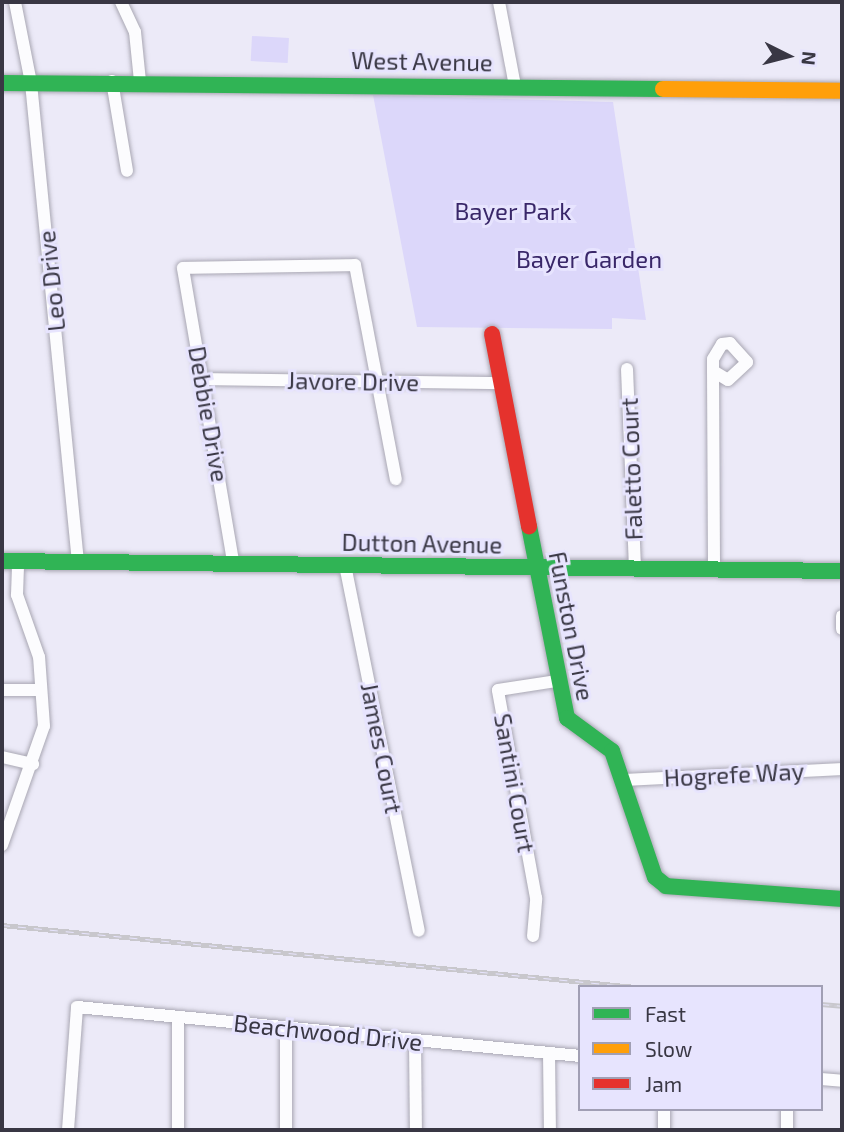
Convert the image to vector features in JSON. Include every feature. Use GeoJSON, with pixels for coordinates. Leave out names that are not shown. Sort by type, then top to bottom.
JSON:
{"type":"FeatureCollection","features":[{"type":"Feature","properties":{"kind":"street","name":"Leo Drive"},"geometry":{"type":"LineString","coordinates":[[15,2],[31,82],[78,562]]}},
{"type":"Feature","properties":{"kind":"street"},"geometry":{"type":"LineString","coordinates":[[121,2],[135,32],[141,81]]}},
{"type":"Feature","properties":{"kind":"street"},"geometry":{"type":"LineString","coordinates":[[499,2],[515,86]]}},
{"type":"Feature","properties":{"kind":"street"},"geometry":{"type":"LineString","coordinates":[[111,81],[127,171]]}},
{"type":"Feature","properties":{"kind":"street","name":"West Avenue"},"geometry":{"type":"LineString","coordinates":[[2,83],[141,81],[842,90]]}},
{"type":"Feature","properties":{"kind":"street","name":"Debbie Drive"},"geometry":{"type":"LineString","coordinates":[[233,561],[205,379],[183,268],[355,265],[378,382]]}},
{"type":"Feature","properties":{"kind":"street","name":"Funston Drive"},"geometry":{"type":"LineString","coordinates":[[492,334],[538,567],[557,681],[567,718],[612,751],[625,780],[644,856],[666,886],[842,899]]}},
{"type":"Feature","properties":{"kind":"street","name":"Faletto Court"},"geometry":{"type":"LineString","coordinates":[[627,369],[635,569]]}},
{"type":"Feature","properties":{"kind":"street"},"geometry":{"type":"LineString","coordinates":[[713,371],[714,569]]}},
{"type":"Feature","properties":{"kind":"street","name":"Javore Drive"},"geometry":{"type":"LineString","coordinates":[[205,379],[501,383]]}},
{"type":"Feature","properties":{"kind":"street"},"geometry":{"type":"LineString","coordinates":[[378,382],[396,479]]}},
{"type":"Feature","properties":{"kind":"street"},"geometry":{"type":"LineString","coordinates":[[2,845],[33,764],[44,726],[39,657],[17,595],[10,561]]}},
{"type":"Feature","properties":{"kind":"street","name":"Dutton Avenue"},"geometry":{"type":"LineString","coordinates":[[10,561],[233,561],[345,565],[842,571]]}},
{"type":"Feature","properties":{"kind":"street","name":"James Court"},"geometry":{"type":"LineString","coordinates":[[345,565],[419,932]]}},
{"type":"Feature","properties":{"kind":"street"},"geometry":{"type":"LineString","coordinates":[[842,616],[842,629]]}},
{"type":"Feature","properties":{"kind":"street","name":"Santini Court"},"geometry":{"type":"LineString","coordinates":[[533,936],[536,898],[498,690],[557,681]]}},
{"type":"Feature","properties":{"kind":"street"},"geometry":{"type":"LineString","coordinates":[[2,690],[40,690]]}},
{"type":"Feature","properties":{"kind":"street"},"geometry":{"type":"LineString","coordinates":[[2,757],[33,764]]}},
{"type":"Feature","properties":{"kind":"street","name":"Hogrefe Way"},"geometry":{"type":"LineString","coordinates":[[625,780],[842,769]]}},
{"type":"Feature","properties":{"kind":"street","name":"Beachwood Drive"},"geometry":{"type":"LineString","coordinates":[[68,1130],[77,1007],[578,1056]]}},
{"type":"Feature","properties":{"kind":"street"},"geometry":{"type":"LineString","coordinates":[[178,1017],[178,1130]]}},
{"type":"Feature","properties":{"kind":"street"},"geometry":{"type":"LineString","coordinates":[[286,1027],[286,1130]]}},
{"type":"Feature","properties":{"kind":"street"},"geometry":{"type":"LineString","coordinates":[[415,1040],[416,1130]]}},
{"type":"Feature","properties":{"kind":"street"},"geometry":{"type":"LineString","coordinates":[[550,1053],[550,1130]]}},
{"type":"Feature","properties":{"kind":"street"},"geometry":{"type":"LineString","coordinates":[[823,1079],[842,1081]]}},
{"type":"Feature","properties":{"kind":"street"},"geometry":{"type":"LineString","coordinates":[[664,1111],[664,1130]]}},
{"type":"Feature","properties":{"kind":"street"},"geometry":{"type":"LineString","coordinates":[[787,1111],[787,1130]]}},
{"type":"Feature","properties":{"kind":"green space"},"geometry":{"type":"Polygon","coordinates":[[[252,36],[289,38],[288,63],[251,61],[252,36]]]}},
{"type":"Feature","properties":{"kind":"green space","name":"Bayer Park"},"geometry":{"type":"Polygon","coordinates":[[[373,95],[613,102],[646,320],[612,318],[612,329],[417,327],[373,95]]]}},
{"type":"Feature","properties":{"kind":"railway"},"geometry":{"type":"LineString","coordinates":[[2,925],[616,985]]}},
{"type":"Feature","properties":{"kind":"railway"},"geometry":{"type":"LineString","coordinates":[[823,1004],[842,1006]]}},
{"type":"Feature","properties":{"kind":"traffic: fast"},"geometry":{"type":"LineString","coordinates":[[2,83],[663,89]]}},
{"type":"Feature","properties":{"kind":"traffic: fast"},"geometry":{"type":"LineString","coordinates":[[529,526],[567,718],[612,751],[655,877],[666,886],[842,899]]}},
{"type":"Feature","properties":{"kind":"traffic: fast"},"geometry":{"type":"LineString","coordinates":[[2,561],[842,571]]}},
{"type":"Feature","properties":{"kind":"traffic: slow"},"geometry":{"type":"LineString","coordinates":[[663,89],[842,91]]}},
{"type":"Feature","properties":{"kind":"traffic: jam"},"geometry":{"type":"LineString","coordinates":[[492,334],[529,526]]}},
{"type":"Feature","properties":{"kind":"park label","name":"Bayer Garden"},"geometry":{"type":"Point","coordinates":[589,259]}}]}
